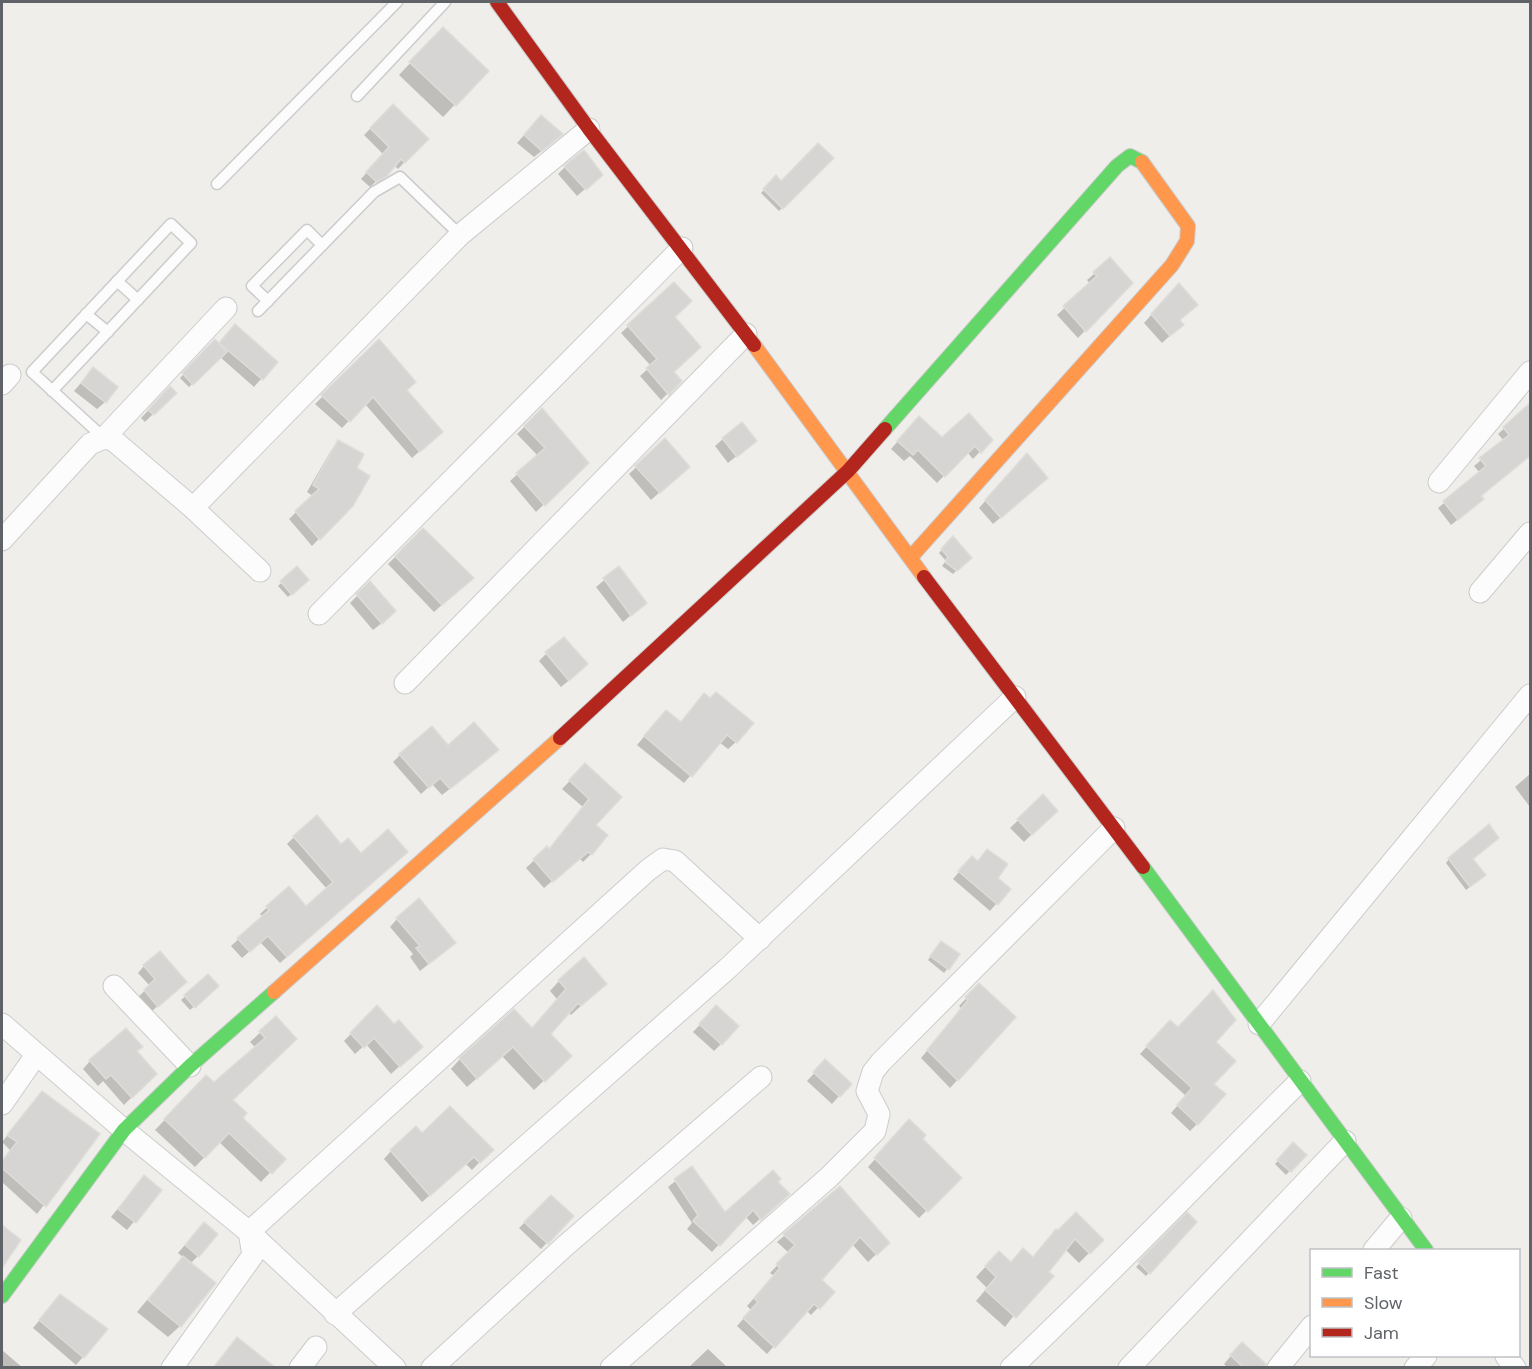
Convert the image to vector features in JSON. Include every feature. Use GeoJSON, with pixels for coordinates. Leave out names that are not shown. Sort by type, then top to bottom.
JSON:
{"type":"FeatureCollection","features":[{"type":"Feature","properties":{"kind":"street"},"geometry":{"type":"LineString","coordinates":[[497,2],[589,129],[682,248],[1114,828],[1424,1249]]}},
{"type":"Feature","properties":{"kind":"street"},"geometry":{"type":"LineString","coordinates":[[193,508],[460,235],[589,129]]}},
{"type":"Feature","properties":{"kind":"street"},"geometry":{"type":"LineString","coordinates":[[2,1296],[124,1130],[190,1066],[503,791],[848,471],[1117,166],[1130,156],[1142,162],[1188,226],[1187,241],[1172,265],[910,557]]}},
{"type":"Feature","properties":{"kind":"street"},"geometry":{"type":"LineString","coordinates":[[319,614],[682,248]]}},
{"type":"Feature","properties":{"kind":"street"},"geometry":{"type":"LineString","coordinates":[[2,540],[90,444],[104,438],[226,308]]}},
{"type":"Feature","properties":{"kind":"street"},"geometry":{"type":"LineString","coordinates":[[405,683],[746,334]]}},
{"type":"Feature","properties":{"kind":"street"},"geometry":{"type":"LineString","coordinates":[[1439,482],[1530,372]]}},
{"type":"Feature","properties":{"kind":"street"},"geometry":{"type":"LineString","coordinates":[[104,438],[113,440],[193,508],[260,571]]}},
{"type":"Feature","properties":{"kind":"street"},"geometry":{"type":"LineString","coordinates":[[1480,592],[1530,533]]}},
{"type":"Feature","properties":{"kind":"street"},"geometry":{"type":"LineString","coordinates":[[1259,1024],[1530,695]]}},
{"type":"Feature","properties":{"kind":"street"},"geometry":{"type":"LineString","coordinates":[[334,1314],[760,939],[1015,697]]}},
{"type":"Feature","properties":{"kind":"street"},"geometry":{"type":"LineString","coordinates":[[611,1368],[828,1178],[876,1131],[879,1114],[867,1092],[873,1072],[1114,828]]}},
{"type":"Feature","properties":{"kind":"street"},"geometry":{"type":"LineString","coordinates":[[249,1232],[486,1014],[663,859],[675,861],[760,939]]}},
{"type":"Feature","properties":{"kind":"street"},"geometry":{"type":"LineString","coordinates":[[114,986],[190,1066]]}},
{"type":"Feature","properties":{"kind":"street"},"geometry":{"type":"LineString","coordinates":[[2,1024],[124,1130],[249,1232],[334,1314],[395,1368]]}},
{"type":"Feature","properties":{"kind":"street"},"geometry":{"type":"LineString","coordinates":[[2,1104],[36,1055]]}},
{"type":"Feature","properties":{"kind":"street"},"geometry":{"type":"LineString","coordinates":[[432,1368],[565,1246],[761,1077]]}},
{"type":"Feature","properties":{"kind":"street"},"geometry":{"type":"LineString","coordinates":[[1011,1368],[1099,1286],[1141,1238],[1300,1081]]}},
{"type":"Feature","properties":{"kind":"street"},"geometry":{"type":"LineString","coordinates":[[1129,1368],[1345,1142]]}},
{"type":"Feature","properties":{"kind":"street"},"geometry":{"type":"LineString","coordinates":[[1376,1249],[1401,1218]]}},
{"type":"Feature","properties":{"kind":"street"},"geometry":{"type":"LineString","coordinates":[[172,1368],[253,1255],[249,1232]]}},
{"type":"Feature","properties":{"kind":"street"},"geometry":{"type":"LineString","coordinates":[[1278,1368],[1310,1327]]}},
{"type":"Feature","properties":{"kind":"street"},"geometry":{"type":"LineString","coordinates":[[300,1368],[315,1347]]}},
{"type":"Feature","properties":{"kind":"lane"},"geometry":{"type":"LineString","coordinates":[[217,184],[397,2]]}},
{"type":"Feature","properties":{"kind":"lane"},"geometry":{"type":"LineString","coordinates":[[357,96],[445,2]]}},
{"type":"Feature","properties":{"kind":"lane"},"geometry":{"type":"LineString","coordinates":[[258,311],[374,192],[400,177],[460,235]]}},
{"type":"Feature","properties":{"kind":"lane"},"geometry":{"type":"LineString","coordinates":[[52,392],[191,243],[171,224],[32,372],[52,392],[104,438]]}},
{"type":"Feature","properties":{"kind":"lane"},"geometry":{"type":"LineString","coordinates":[[268,301],[252,286],[307,230],[322,245]]}},
{"type":"Feature","properties":{"kind":"lane"},"geometry":{"type":"LineString","coordinates":[[117,281],[138,300]]}},
{"type":"Feature","properties":{"kind":"lane"},"geometry":{"type":"LineString","coordinates":[[86,314],[108,332]]}},
{"type":"Feature","properties":{"kind":"building"},"geometry":{"type":"Polygon","coordinates":[[[443,27],[489,71],[456,106],[409,62],[443,27]]]}},
{"type":"Feature","properties":{"kind":"building"},"geometry":{"type":"Polygon","coordinates":[[[393,104],[429,139],[405,163],[401,159],[387,176],[377,182],[366,172],[389,147],[370,128],[393,104]]]}},
{"type":"Feature","properties":{"kind":"building"},"geometry":{"type":"Polygon","coordinates":[[[541,115],[563,134],[542,151],[524,135],[541,115]]]}},
{"type":"Feature","properties":{"kind":"building"},"geometry":{"type":"Polygon","coordinates":[[[818,143],[834,158],[783,209],[763,189],[776,175],[781,181],[818,143]]]}},
{"type":"Feature","properties":{"kind":"building"},"geometry":{"type":"Polygon","coordinates":[[[584,150],[603,175],[586,190],[564,166],[584,150]]]}},
{"type":"Feature","properties":{"kind":"building"},"geometry":{"type":"Polygon","coordinates":[[[1110,257],[1133,283],[1086,332],[1063,306],[1097,276],[1093,272],[1110,257]]]}},
{"type":"Feature","properties":{"kind":"building"},"geometry":{"type":"Polygon","coordinates":[[[674,282],[692,301],[675,317],[701,347],[674,372],[682,381],[669,395],[646,368],[657,359],[627,325],[674,282]]]}},
{"type":"Feature","properties":{"kind":"building"},"geometry":{"type":"Polygon","coordinates":[[[1179,283],[1198,305],[1180,320],[1184,325],[1170,336],[1151,314],[1179,283]]]}},
{"type":"Feature","properties":{"kind":"building"},"geometry":{"type":"Polygon","coordinates":[[[235,324],[278,362],[263,380],[219,343],[235,324]]]}},
{"type":"Feature","properties":{"kind":"building"},"geometry":{"type":"Polygon","coordinates":[[[215,339],[227,352],[193,385],[182,373],[215,339]]]}},
{"type":"Feature","properties":{"kind":"building"},"geometry":{"type":"Polygon","coordinates":[[[379,339],[416,382],[407,390],[443,432],[420,452],[373,397],[350,422],[321,395],[379,339]]]}},
{"type":"Feature","properties":{"kind":"building"},"geometry":{"type":"Polygon","coordinates":[[[93,367],[118,387],[106,403],[81,383],[93,367]]]}},
{"type":"Feature","properties":{"kind":"building"},"geometry":{"type":"Polygon","coordinates":[[[170,386],[177,393],[154,415],[148,410],[170,386]]]}},
{"type":"Feature","properties":{"kind":"building"},"geometry":{"type":"Polygon","coordinates":[[[1530,403],[1530,456],[1481,496],[1484,499],[1458,520],[1443,501],[1486,466],[1479,458],[1509,435],[1503,427],[1530,403]]]}},
{"type":"Feature","properties":{"kind":"building"},"geometry":{"type":"Polygon","coordinates":[[[542,408],[589,463],[545,506],[516,473],[545,448],[524,426],[542,408]]]}},
{"type":"Feature","properties":{"kind":"building"},"geometry":{"type":"Polygon","coordinates":[[[969,413],[993,440],[981,453],[975,446],[945,477],[918,450],[913,455],[897,441],[919,416],[942,437],[969,413]]]}},
{"type":"Feature","properties":{"kind":"building"},"geometry":{"type":"Polygon","coordinates":[[[742,422],[757,441],[737,457],[722,438],[742,422]]]}},
{"type":"Feature","properties":{"kind":"building"},"geometry":{"type":"Polygon","coordinates":[[[665,438],[690,467],[660,493],[635,466],[665,438]]]}},
{"type":"Feature","properties":{"kind":"building"},"geometry":{"type":"Polygon","coordinates":[[[338,440],[364,454],[357,468],[370,476],[353,506],[320,540],[295,511],[319,489],[313,485],[338,440]]]}},
{"type":"Feature","properties":{"kind":"building"},"geometry":{"type":"Polygon","coordinates":[[[1027,453],[1048,478],[1001,518],[985,500],[1027,453]]]}},
{"type":"Feature","properties":{"kind":"building"},"geometry":{"type":"Polygon","coordinates":[[[423,528],[474,578],[442,605],[395,556],[423,528]]]}},
{"type":"Feature","properties":{"kind":"building"},"geometry":{"type":"Polygon","coordinates":[[[953,536],[972,558],[957,571],[945,562],[948,557],[941,549],[953,536]]]}},
{"type":"Feature","properties":{"kind":"building"},"geometry":{"type":"Polygon","coordinates":[[[297,566],[309,580],[292,595],[280,581],[297,566]]]}},
{"type":"Feature","properties":{"kind":"building"},"geometry":{"type":"Polygon","coordinates":[[[619,566],[647,603],[631,616],[603,578],[619,566]]]}},
{"type":"Feature","properties":{"kind":"building"},"geometry":{"type":"Polygon","coordinates":[[[370,581],[396,611],[382,624],[356,594],[370,581]]]}},
{"type":"Feature","properties":{"kind":"building"},"geometry":{"type":"Polygon","coordinates":[[[564,637],[588,664],[569,681],[545,652],[564,637]]]}},
{"type":"Feature","properties":{"kind":"building"},"geometry":{"type":"Polygon","coordinates":[[[716,692],[754,723],[737,743],[727,735],[692,777],[644,736],[666,710],[681,722],[704,693],[710,698],[716,692]]]}},
{"type":"Feature","properties":{"kind":"building"},"geometry":{"type":"Polygon","coordinates":[[[474,722],[499,750],[450,789],[440,778],[429,788],[399,754],[432,726],[448,745],[474,722]]]}},
{"type":"Feature","properties":{"kind":"building"},"geometry":{"type":"Polygon","coordinates":[[[585,763],[622,797],[596,825],[608,835],[592,855],[588,852],[553,882],[533,859],[547,846],[549,849],[589,799],[569,780],[585,763]]]}},
{"type":"Feature","properties":{"kind":"building"},"geometry":{"type":"Polygon","coordinates":[[[1043,794],[1058,811],[1032,835],[1017,819],[1043,794]]]}},
{"type":"Feature","properties":{"kind":"building"},"geometry":{"type":"Polygon","coordinates":[[[317,815],[341,844],[348,838],[361,853],[388,829],[408,852],[287,957],[268,936],[250,952],[237,938],[269,910],[266,906],[289,886],[306,906],[333,882],[293,836],[317,815]]]}},
{"type":"Feature","properties":{"kind":"building"},"geometry":{"type":"Polygon","coordinates":[[[1489,824],[1499,838],[1473,859],[1486,875],[1470,887],[1448,858],[1489,824]]]}},
{"type":"Feature","properties":{"kind":"building"},"geometry":{"type":"Polygon","coordinates":[[[987,849],[1008,864],[998,878],[1011,889],[998,905],[958,871],[972,856],[978,861],[987,849]]]}},
{"type":"Feature","properties":{"kind":"building"},"geometry":{"type":"Polygon","coordinates":[[[419,898],[456,943],[429,964],[416,948],[420,946],[396,918],[419,898]]]}},
{"type":"Feature","properties":{"kind":"building"},"geometry":{"type":"Polygon","coordinates":[[[941,941],[960,954],[949,970],[930,956],[941,941]]]}},
{"type":"Feature","properties":{"kind":"building"},"geometry":{"type":"Polygon","coordinates":[[[160,951],[187,982],[158,1007],[144,990],[155,979],[143,965],[160,951]]]}},
{"type":"Feature","properties":{"kind":"building"},"geometry":{"type":"Polygon","coordinates":[[[584,957],[607,984],[581,1006],[578,1003],[551,1034],[572,1056],[545,1082],[513,1047],[477,1079],[459,1058],[514,1009],[532,1028],[566,989],[558,980],[584,957]]]}},
{"type":"Feature","properties":{"kind":"building"},"geometry":{"type":"Polygon","coordinates":[[[208,974],[219,986],[195,1008],[184,995],[208,974]]]}},
{"type":"Feature","properties":{"kind":"building"},"geometry":{"type":"Polygon","coordinates":[[[979,983],[1016,1017],[958,1081],[927,1050],[968,1000],[965,997],[979,983]]]}},
{"type":"Feature","properties":{"kind":"building"},"geometry":{"type":"Polygon","coordinates":[[[1213,990],[1236,1020],[1216,1042],[1236,1061],[1214,1084],[1226,1094],[1198,1125],[1177,1105],[1192,1088],[1146,1046],[1170,1020],[1178,1027],[1213,990]]]}},
{"type":"Feature","properties":{"kind":"building"},"geometry":{"type":"Polygon","coordinates":[[[377,1005],[394,1024],[399,1020],[423,1047],[400,1067],[374,1038],[364,1048],[350,1033],[377,1005]]]}},
{"type":"Feature","properties":{"kind":"building"},"geometry":{"type":"Polygon","coordinates":[[[716,1005],[739,1026],[722,1045],[699,1024],[716,1005]]]}},
{"type":"Feature","properties":{"kind":"building"},"geometry":{"type":"Polygon","coordinates":[[[276,1016],[297,1039],[233,1100],[247,1113],[243,1118],[286,1159],[272,1174],[229,1133],[205,1158],[164,1119],[206,1075],[214,1082],[265,1038],[259,1031],[276,1016]]]}},
{"type":"Feature","properties":{"kind":"building"},"geometry":{"type":"Polygon","coordinates":[[[126,1028],[143,1047],[137,1051],[157,1074],[132,1098],[111,1075],[106,1079],[89,1060],[126,1028]]]}},
{"type":"Feature","properties":{"kind":"building"},"geometry":{"type":"Polygon","coordinates":[[[825,1059],[852,1084],[840,1097],[813,1072],[825,1059]]]}},
{"type":"Feature","properties":{"kind":"building"},"geometry":{"type":"Polygon","coordinates":[[[42,1091],[100,1134],[46,1207],[2,1168],[2,1161],[17,1142],[7,1135],[42,1091]]]}},
{"type":"Feature","properties":{"kind":"building"},"geometry":{"type":"Polygon","coordinates":[[[450,1106],[494,1150],[480,1163],[474,1157],[430,1196],[390,1150],[416,1126],[422,1133],[450,1106]]]}},
{"type":"Feature","properties":{"kind":"building"},"geometry":{"type":"Polygon","coordinates":[[[909,1119],[926,1135],[923,1139],[962,1178],[928,1212],[874,1158],[909,1119]]]}},
{"type":"Feature","properties":{"kind":"building"},"geometry":{"type":"Polygon","coordinates":[[[1293,1142],[1307,1155],[1291,1172],[1277,1160],[1293,1142]]]}},
{"type":"Feature","properties":{"kind":"building"},"geometry":{"type":"Polygon","coordinates":[[[692,1166],[725,1212],[773,1170],[781,1179],[778,1182],[790,1194],[761,1220],[753,1210],[720,1246],[693,1221],[698,1215],[674,1179],[692,1166]]]}},
{"type":"Feature","properties":{"kind":"building"},"geometry":{"type":"Polygon","coordinates":[[[144,1175],[162,1190],[136,1223],[118,1209],[144,1175]]]}},
{"type":"Feature","properties":{"kind":"building"},"geometry":{"type":"Polygon","coordinates":[[[840,1186],[890,1243],[877,1255],[860,1237],[822,1280],[835,1292],[820,1309],[814,1304],[775,1348],[743,1318],[758,1302],[754,1298],[780,1268],[776,1264],[795,1245],[783,1234],[840,1186]]]}},
{"type":"Feature","properties":{"kind":"building"},"geometry":{"type":"Polygon","coordinates":[[[551,1195],[574,1216],[548,1244],[524,1222],[551,1195]]]}},
{"type":"Feature","properties":{"kind":"building"},"geometry":{"type":"Polygon","coordinates":[[[1076,1212],[1104,1240],[1090,1254],[1075,1239],[1049,1272],[1054,1276],[1016,1318],[985,1290],[996,1277],[985,1266],[999,1251],[1011,1262],[1023,1248],[1033,1257],[1056,1229],[1058,1230],[1076,1212]]]}},
{"type":"Feature","properties":{"kind":"building"},"geometry":{"type":"Polygon","coordinates":[[[1187,1212],[1197,1222],[1150,1274],[1138,1262],[1187,1212]]]}},
{"type":"Feature","properties":{"kind":"building"},"geometry":{"type":"Polygon","coordinates":[[[204,1222],[218,1234],[199,1257],[185,1245],[204,1222]]]}},
{"type":"Feature","properties":{"kind":"building"},"geometry":{"type":"Polygon","coordinates":[[[2,1225],[21,1240],[2,1268],[2,1225]]]}},
{"type":"Feature","properties":{"kind":"building"},"geometry":{"type":"Polygon","coordinates":[[[183,1256],[216,1283],[181,1327],[148,1300],[183,1256]]]}},
{"type":"Feature","properties":{"kind":"building"},"geometry":{"type":"Polygon","coordinates":[[[60,1294],[108,1329],[84,1358],[39,1320],[60,1294]]]}},
{"type":"Feature","properties":{"kind":"building"},"geometry":{"type":"Polygon","coordinates":[[[237,1337],[276,1368],[213,1368],[237,1337]]]}},
{"type":"Feature","properties":{"kind":"building"},"geometry":{"type":"Polygon","coordinates":[[[1242,1342],[1266,1364],[1265,1368],[1244,1368],[1230,1355],[1242,1342]]]}},
{"type":"Feature","properties":{"kind":"traffic: fast"},"geometry":{"type":"LineString","coordinates":[[885,429],[1117,166],[1130,156],[1142,162]]}},
{"type":"Feature","properties":{"kind":"traffic: fast"},"geometry":{"type":"LineString","coordinates":[[1143,867],[1425,1249]]}},
{"type":"Feature","properties":{"kind":"traffic: fast"},"geometry":{"type":"LineString","coordinates":[[2,1296],[124,1130],[190,1066],[274,992]]}},
{"type":"Feature","properties":{"kind":"traffic: slow"},"geometry":{"type":"LineString","coordinates":[[911,557],[1172,265],[1187,241],[1188,226],[1142,162]]}},
{"type":"Feature","properties":{"kind":"traffic: slow"},"geometry":{"type":"LineString","coordinates":[[754,345],[924,577]]}},
{"type":"Feature","properties":{"kind":"traffic: slow"},"geometry":{"type":"LineString","coordinates":[[274,992],[560,738]]}},
{"type":"Feature","properties":{"kind":"traffic: jam"},"geometry":{"type":"LineString","coordinates":[[497,2],[589,129],[754,345]]}},
{"type":"Feature","properties":{"kind":"traffic: jam"},"geometry":{"type":"LineString","coordinates":[[560,738],[848,471],[885,429]]}},
{"type":"Feature","properties":{"kind":"traffic: jam"},"geometry":{"type":"LineString","coordinates":[[924,577],[1143,867]]}}]}
